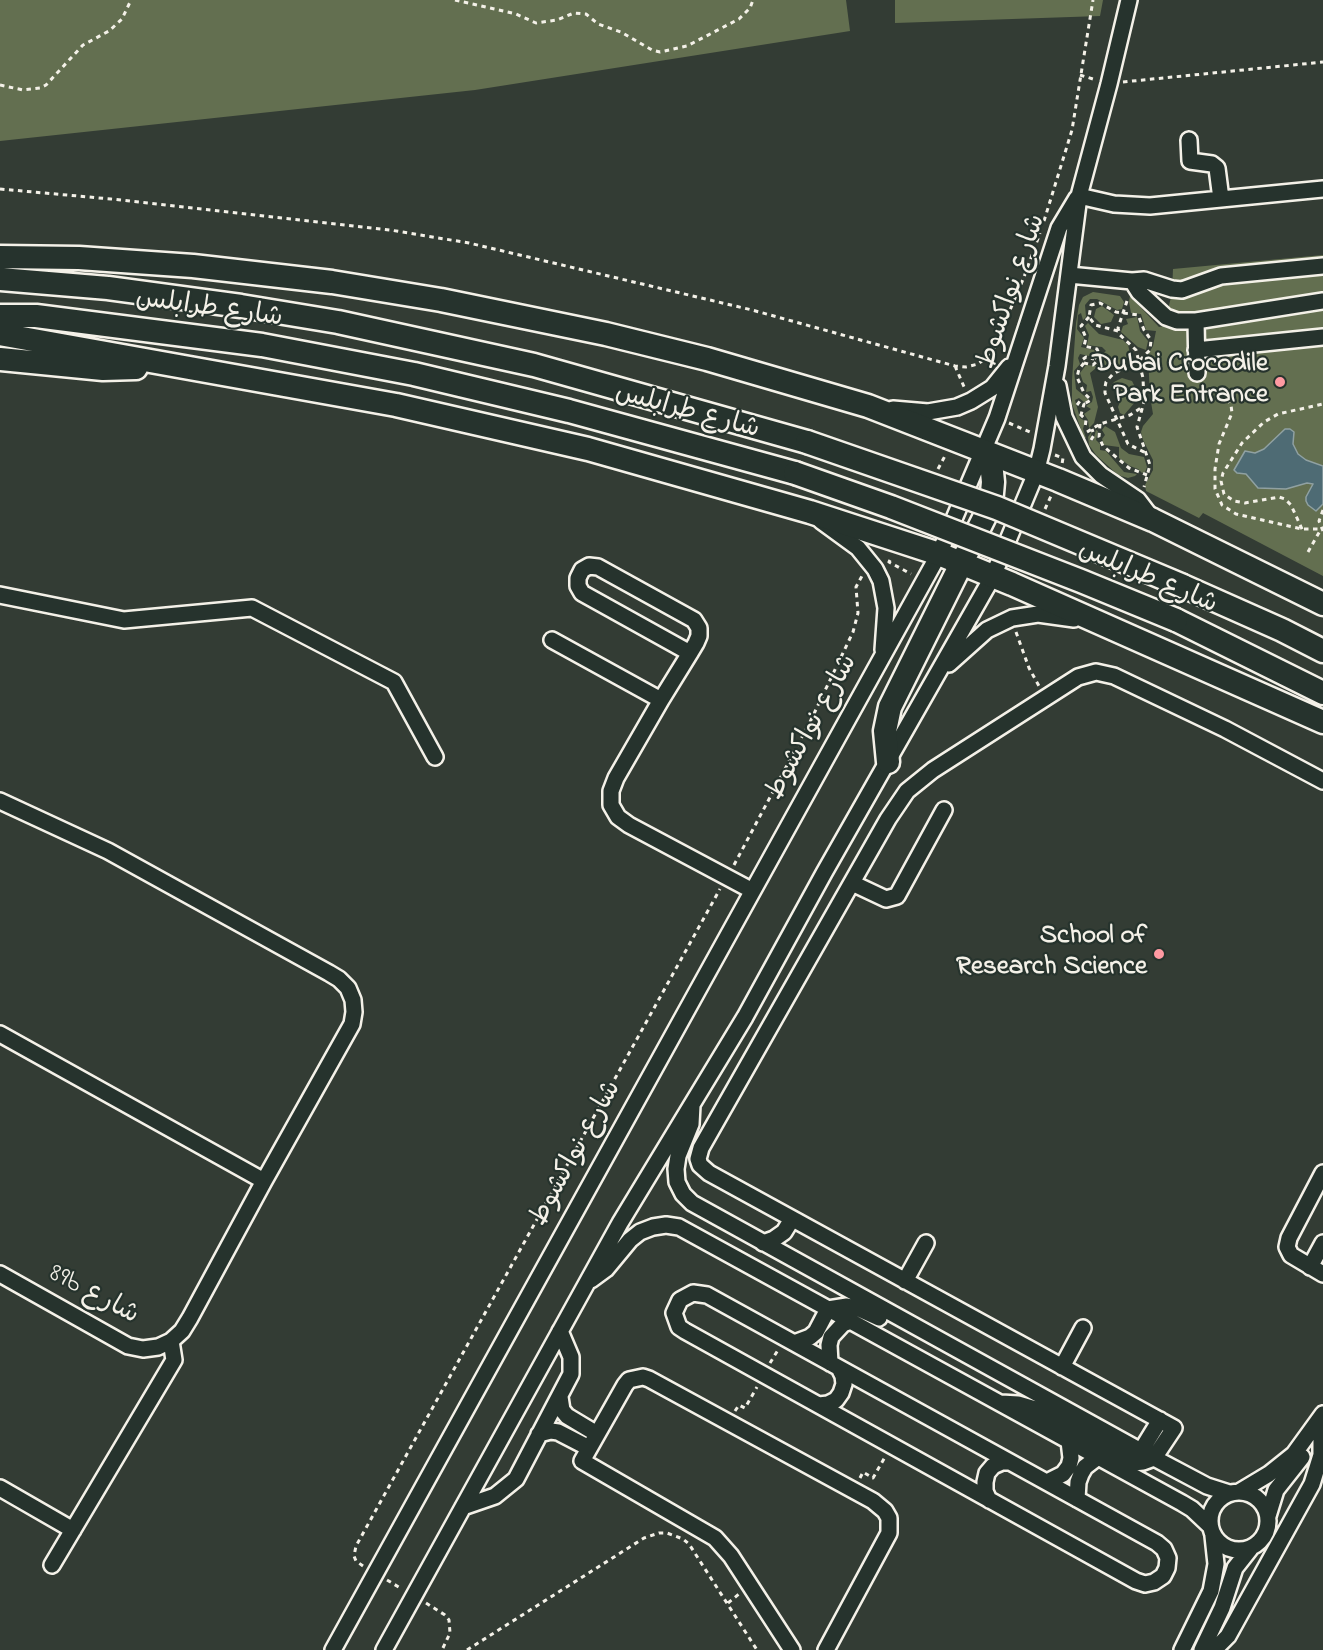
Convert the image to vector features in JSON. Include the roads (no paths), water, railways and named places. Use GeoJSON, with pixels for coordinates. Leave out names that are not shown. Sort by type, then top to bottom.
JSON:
{"type":"FeatureCollection","features":[{"type":"Feature","properties":{"kind":"highway"},"geometry":{"type":"LineString","coordinates":[[0,257],[79,258],[194,266],[332,282],[441,300],[707,359],[868,406],[1058,480],[1153,520],[1323,604]]}},
{"type":"Feature","properties":{"kind":"highway","name":"شارع طرابلس"},"geometry":{"type":"LineString","coordinates":[[0,279],[108,288],[241,306],[338,322],[534,365],[807,442],[998,508],[1184,586],[1323,651]]}},
{"type":"Feature","properties":{"kind":"highway","name":"شارع طرابلس"},"geometry":{"type":"LineString","coordinates":[[0,316],[36,316],[262,345],[414,374],[569,411],[795,473],[891,507],[1176,620],[1323,693]]}},
{"type":"Feature","properties":{"kind":"highway"},"geometry":{"type":"LineString","coordinates":[[0,334],[396,405],[588,449],[810,512],[939,554],[993,576],[1323,722]]}},
{"type":"Feature","properties":{"kind":"highway"},"geometry":{"type":"LineString","coordinates":[[0,360],[118,369],[160,362]]}},
{"type":"Feature","properties":{"kind":"highway"},"geometry":{"type":"LineString","coordinates":[[888,762],[885,730],[890,707],[987,514],[993,493],[992,472],[983,452]]}},
{"type":"Feature","properties":{"kind":"street"},"geometry":{"type":"LineString","coordinates":[[1129,0],[1079,196],[1132,206],[1323,189]]}},
{"type":"Feature","properties":{"kind":"street"},"geometry":{"type":"LineString","coordinates":[[1189,140],[1190,161],[1212,164],[1217,168],[1221,199]]}},
{"type":"Feature","properties":{"kind":"street","name":"شارع نواكشوط"},"geometry":{"type":"LineString","coordinates":[[384,1650],[638,1192],[745,1017],[993,576],[1036,473],[1042,448],[1057,366],[1079,196]]}},
{"type":"Feature","properties":{"kind":"street","name":"شارع نواكشوط"},"geometry":{"type":"LineString","coordinates":[[333,1650],[939,554],[997,418],[1059,228],[1079,196]]}},
{"type":"Feature","properties":{"kind":"street"},"geometry":{"type":"LineString","coordinates":[[1069,275],[1144,280],[1182,290],[1210,278],[1221,276],[1323,266]]}},
{"type":"Feature","properties":{"kind":"street"},"geometry":{"type":"LineString","coordinates":[[1132,281],[1138,292],[1166,316],[1177,321],[1196,321],[1323,301]]}},
{"type":"Feature","properties":{"kind":"street"},"geometry":{"type":"LineString","coordinates":[[1196,321],[1197,373]]}},
{"type":"Feature","properties":{"kind":"street"},"geometry":{"type":"LineString","coordinates":[[1196,350],[1323,337]]}},
{"type":"Feature","properties":{"kind":"street"},"geometry":{"type":"LineString","coordinates":[[868,406],[928,412],[957,407],[992,388],[1020,352]]}},
{"type":"Feature","properties":{"kind":"street"},"geometry":{"type":"LineString","coordinates":[[1057,366],[1059,395],[1064,417],[1084,443],[1092,466],[1138,500],[1153,520]]}},
{"type":"Feature","properties":{"kind":"street"},"geometry":{"type":"LineString","coordinates":[[810,512],[858,548],[875,569],[886,608],[882,656]]}},
{"type":"Feature","properties":{"kind":"street"},"geometry":{"type":"LineString","coordinates":[[690,653],[582,593],[578,586],[578,578],[582,570],[589,566],[598,567],[694,620],[699,628],[699,636],[690,653],[616,778],[610,791],[611,805],[618,818],[629,825],[752,890]]}},
{"type":"Feature","properties":{"kind":"street"},"geometry":{"type":"LineString","coordinates":[[0,595],[124,620],[252,608],[394,682],[435,757]]}},
{"type":"Feature","properties":{"kind":"street"},"geometry":{"type":"LineString","coordinates":[[937,677],[975,639],[994,626],[1012,618],[1032,614],[1050,614],[1116,630]]}},
{"type":"Feature","properties":{"kind":"street"},"geometry":{"type":"LineString","coordinates":[[552,640],[661,700]]}},
{"type":"Feature","properties":{"kind":"street"},"geometry":{"type":"LineString","coordinates":[[1001,1403],[1018,1404],[1035,1409],[1127,1461],[1138,1463],[1174,1428],[905,1281],[788,1226],[703,1170],[698,1159],[699,1153],[896,805],[919,780],[1087,674],[1106,672],[1225,729],[1323,780]]}},
{"type":"Feature","properties":{"kind":"street"},"geometry":{"type":"LineString","coordinates":[[0,801],[154,875],[329,972],[348,988],[353,1006],[352,1024],[264,1180],[183,1331],[171,1341],[174,1360],[52,1565]]}},
{"type":"Feature","properties":{"kind":"street"},"geometry":{"type":"LineString","coordinates":[[852,883],[886,899],[897,896],[944,810]]}},
{"type":"Feature","properties":{"kind":"street"},"geometry":{"type":"LineString","coordinates":[[0,1034],[264,1180]]}},
{"type":"Feature","properties":{"kind":"street"},"geometry":{"type":"LineString","coordinates":[[586,1284],[606,1269],[630,1240],[640,1232],[666,1225],[679,1227],[1192,1509],[1220,1544],[1229,1549],[1239,1551],[1250,1549],[1259,1544],[1265,1535],[1269,1526],[1268,1516],[1265,1506],[1258,1498],[1249,1493],[1234,1493],[1207,1486],[692,1203],[683,1194],[677,1182],[676,1169],[678,1156],[691,1124],[692,1103]]}},
{"type":"Feature","properties":{"kind":"street"},"geometry":{"type":"LineString","coordinates":[[1323,1173],[1287,1242],[1288,1252],[1317,1270],[1323,1243]]}},
{"type":"Feature","properties":{"kind":"street"},"geometry":{"type":"LineString","coordinates":[[763,1243],[774,1239],[788,1226]]}},
{"type":"Feature","properties":{"kind":"street"},"geometry":{"type":"LineString","coordinates":[[788,1226],[784,1245],[789,1257]]}},
{"type":"Feature","properties":{"kind":"street"},"geometry":{"type":"LineString","coordinates":[[905,1281],[926,1243]]}},
{"type":"Feature","properties":{"kind":"street","name":"89b شارع"},"geometry":{"type":"LineString","coordinates":[[0,1274],[128,1346],[143,1349],[158,1347],[171,1341]]}},
{"type":"Feature","properties":{"kind":"street"},"geometry":{"type":"LineString","coordinates":[[700,1293],[835,1365],[1157,1542],[1164,1549],[1168,1558],[1167,1568],[1162,1576],[1154,1582],[1145,1584],[1136,1581],[989,1500],[679,1327],[674,1313],[675,1306],[686,1296],[700,1293]]}},
{"type":"Feature","properties":{"kind":"street"},"geometry":{"type":"LineString","coordinates":[[828,1309],[847,1306],[857,1308],[887,1322],[909,1323]]}},
{"type":"Feature","properties":{"kind":"street"},"geometry":{"type":"LineString","coordinates":[[794,1343],[816,1332],[828,1309]]}},
{"type":"Feature","properties":{"kind":"street"},"geometry":{"type":"LineString","coordinates":[[819,1405],[836,1400],[841,1393],[844,1384],[843,1376],[835,1365],[829,1345],[831,1337],[843,1324],[851,1321]]}},
{"type":"Feature","properties":{"kind":"street"},"geometry":{"type":"LineString","coordinates":[[1062,1367],[1083,1328]]}},
{"type":"Feature","properties":{"kind":"street"},"geometry":{"type":"LineString","coordinates":[[463,1507],[495,1496],[516,1479],[568,1382],[572,1366],[560,1331]]}},
{"type":"Feature","properties":{"kind":"street"},"geometry":{"type":"LineString","coordinates":[[792,1650],[724,1546],[705,1531],[582,1461],[625,1385],[636,1377],[643,1377],[854,1490],[880,1505],[885,1511],[889,1518],[889,1533],[826,1650]]}},
{"type":"Feature","properties":{"kind":"street"},"geometry":{"type":"LineString","coordinates":[[560,1397],[562,1410],[567,1416],[597,1434]]}},
{"type":"Feature","properties":{"kind":"street"},"geometry":{"type":"LineString","coordinates":[[1182,1650],[1211,1591],[1216,1564],[1210,1516],[1214,1506],[1220,1499],[1269,1474],[1294,1454],[1322,1419]]}},
{"type":"Feature","properties":{"kind":"street"},"geometry":{"type":"LineString","coordinates":[[1268,1516],[1276,1490],[1312,1443],[1322,1419]]}},
{"type":"Feature","properties":{"kind":"street"},"geometry":{"type":"LineString","coordinates":[[1203,1649],[1218,1646],[1228,1636],[1312,1484],[1322,1455],[1322,1419]]}},
{"type":"Feature","properties":{"kind":"street"},"geometry":{"type":"LineString","coordinates":[[1147,1454],[1160,1420]]}},
{"type":"Feature","properties":{"kind":"street"},"geometry":{"type":"LineString","coordinates":[[539,1434],[558,1432],[589,1448]]}},
{"type":"Feature","properties":{"kind":"street"},"geometry":{"type":"LineString","coordinates":[[1047,1482],[1063,1474],[1069,1467],[1071,1458],[1069,1441]]}},
{"type":"Feature","properties":{"kind":"street"},"geometry":{"type":"LineString","coordinates":[[1077,1499],[1081,1474],[1091,1461],[1098,1457]]}},
{"type":"Feature","properties":{"kind":"street"},"geometry":{"type":"LineString","coordinates":[[989,1500],[984,1482],[987,1473],[993,1466],[1002,1462],[1010,1462]]}},
{"type":"Feature","properties":{"kind":"street"},"geometry":{"type":"LineString","coordinates":[[0,1488],[73,1530]]}},
{"type":"Feature","properties":{"kind":"street"},"geometry":{"type":"LineString","coordinates":[[1203,1649],[1222,1608],[1233,1573],[1250,1549]]}},
{"type":"Feature","properties":{"kind":"water"},"geometry":{"type":"Polygon","coordinates":[[[1285,429],[1294,432],[1293,444],[1298,454],[1306,460],[1323,466],[1323,504],[1316,511],[1306,501],[1313,484],[1307,483],[1286,489],[1258,488],[1246,474],[1237,473],[1234,470],[1245,451],[1255,453],[1264,449],[1285,429]]]}},
{"type":"Feature","properties":{"kind":"place","name":"Dubai Crocodile Park Entrance"},"geometry":{"type":"Point","coordinates":[1280,382]}},
{"type":"Feature","properties":{"kind":"place","name":"School of Research Science"},"geometry":{"type":"Point","coordinates":[1159,954]}}]}
